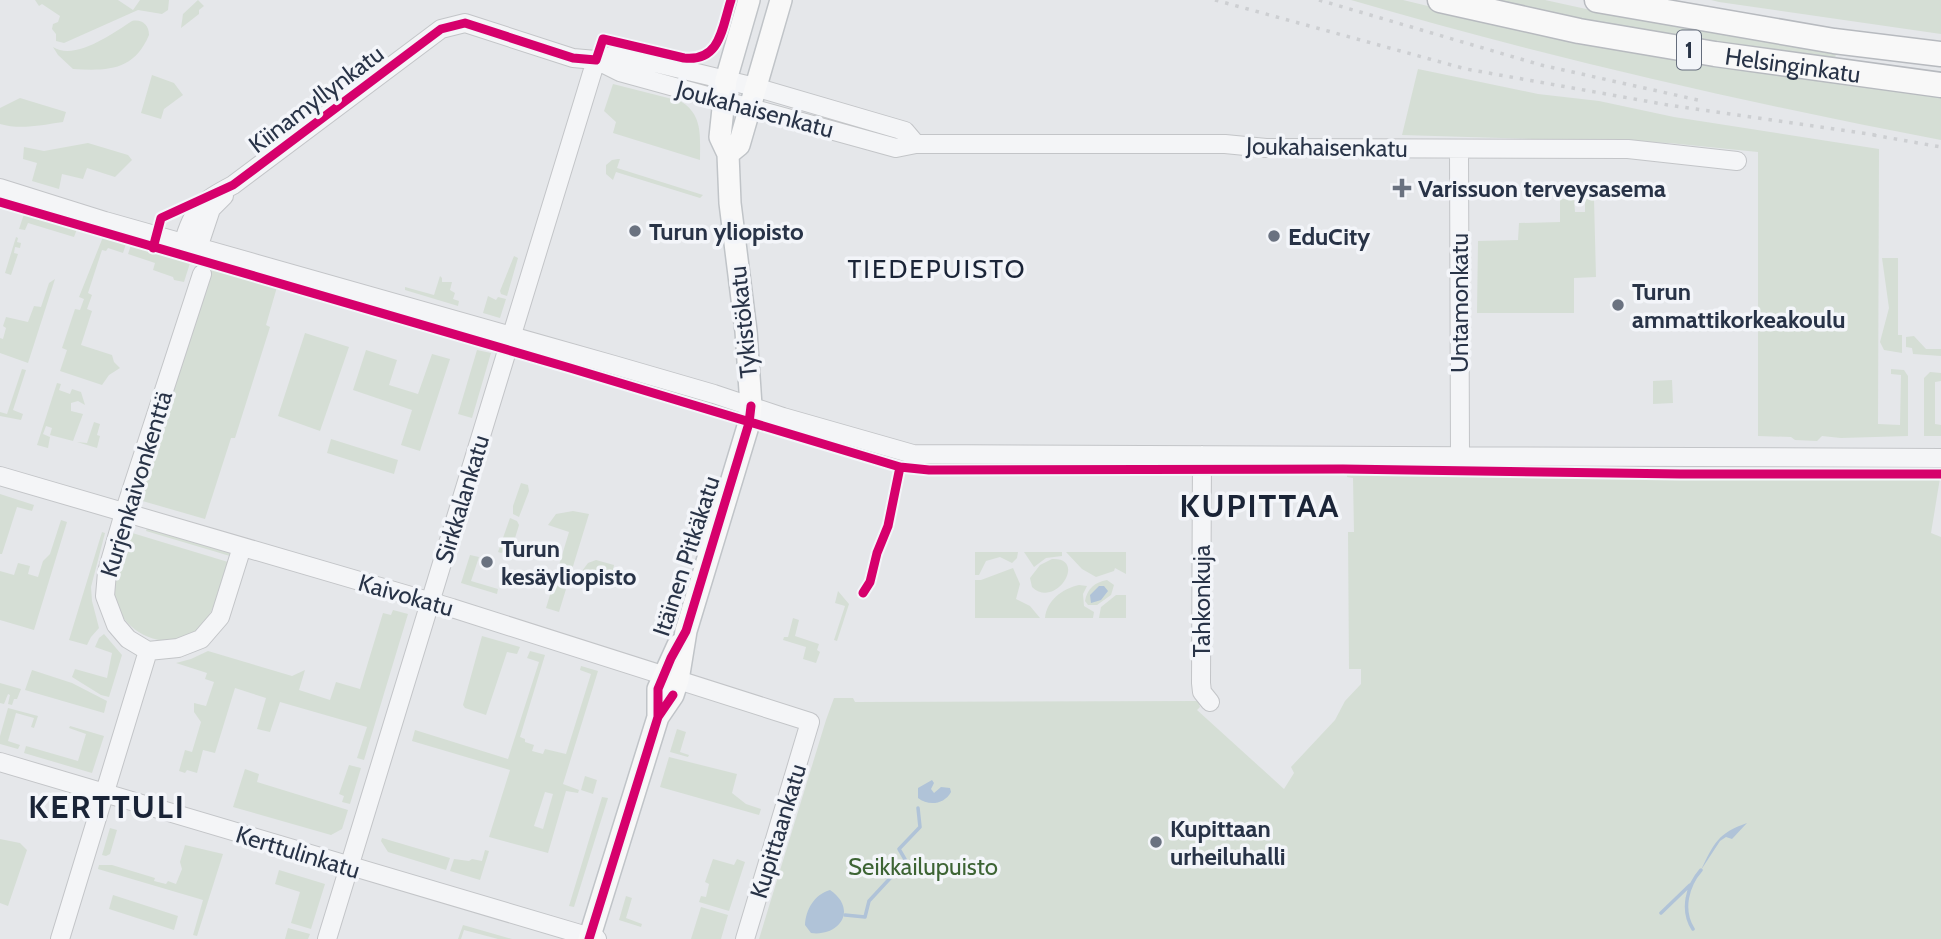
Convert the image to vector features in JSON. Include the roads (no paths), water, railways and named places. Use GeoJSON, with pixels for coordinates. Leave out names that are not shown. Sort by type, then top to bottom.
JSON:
{"type":"FeatureCollection","features":[{"type":"Feature","properties":{"kind":"highway","name":"Helsinginkatu"},"geometry":{"type":"LineString","coordinates":[[1440,0],[1579,31],[1701,52],[1941,85]]}},
{"type":"Feature","properties":{"kind":"highway","name":"Helsinginkatu"},"geometry":{"type":"LineString","coordinates":[[1597,0],[1765,30],[1941,54]]}},
{"type":"Feature","properties":{"kind":"main road","name":"Tykistökatu"},"geometry":{"type":"LineString","coordinates":[[749,0],[725,90],[720,137],[728,154],[730,203],[746,331],[751,406]]}},
{"type":"Feature","properties":{"kind":"main road"},"geometry":{"type":"LineString","coordinates":[[728,154],[739,145],[780,0]]}},
{"type":"Feature","properties":{"kind":"main road","name":"Itäinen Pitkäkatu"},"geometry":{"type":"LineString","coordinates":[[592,938],[658,718],[673,695],[671,677],[683,661],[686,631],[749,423],[751,406]]}},
{"type":"Feature","properties":{"kind":"street","name":"Joukahaisenkatu"},"geometry":{"type":"LineString","coordinates":[[441,29],[465,23],[573,58],[596,60],[618,54],[752,97],[896,148],[916,144],[1209,144],[1266,148],[1628,149],[1737,161]]}},
{"type":"Feature","properties":{"kind":"street","name":"Kiinamyllynkatu"},"geometry":{"type":"LineString","coordinates":[[190,246],[211,209],[233,185],[441,29]]}},
{"type":"Feature","properties":{"kind":"street","name":"Sirkkalankatu"},"geometry":{"type":"LineString","coordinates":[[327,939],[596,60]]}},
{"type":"Feature","properties":{"kind":"street","name":"Untamonkatu"},"geometry":{"type":"LineString","coordinates":[[1460,149],[1460,456]]}},
{"type":"Feature","properties":{"kind":"street"},"geometry":{"type":"LineString","coordinates":[[2,194],[511,336],[913,454],[1941,458]]}},
{"type":"Feature","properties":{"kind":"street","name":"Kurjenkaivonkenttä"},"geometry":{"type":"LineString","coordinates":[[148,651],[128,639],[116,625],[105,596],[107,572],[202,274]]}},
{"type":"Feature","properties":{"kind":"street","name":"Tahkonkuja"},"geometry":{"type":"LineString","coordinates":[[1202,455],[1201,684],[1203,695],[1210,702]]}},
{"type":"Feature","properties":{"kind":"street","name":"Kaivokatu"},"geometry":{"type":"LineString","coordinates":[[0,476],[430,602],[810,722]]}},
{"type":"Feature","properties":{"kind":"street"},"geometry":{"type":"LineString","coordinates":[[60,939],[148,651],[186,646],[207,634],[220,617],[242,547]]}},
{"type":"Feature","properties":{"kind":"street","name":"Kupittaankatu"},"geometry":{"type":"LineString","coordinates":[[745,939],[810,722]]}},
{"type":"Feature","properties":{"kind":"street","name":"Kerttulinkatu"},"geometry":{"type":"LineString","coordinates":[[0,762],[592,938]]}},
{"type":"Feature","properties":{"kind":"water"},"geometry":{"type":"Polygon","coordinates":[[[1099,586],[1104,586],[1108,591],[1101,600],[1091,603],[1090,595],[1099,586]]]}},
{"type":"Feature","properties":{"kind":"water"},"geometry":{"type":"Polygon","coordinates":[[[932,780],[934,783],[931,789],[934,793],[941,787],[950,788],[951,792],[940,802],[931,803],[918,798],[918,788],[932,780]]]}},
{"type":"Feature","properties":{"kind":"water"},"geometry":{"type":"Polygon","coordinates":[[[1747,823],[1732,839],[1726,837],[1720,841],[1701,870],[1718,840],[1729,831],[1747,823]]]}},
{"type":"Feature","properties":{"kind":"water"},"geometry":{"type":"Polygon","coordinates":[[[830,890],[843,905],[842,920],[830,931],[811,933],[805,925],[809,908],[819,895],[830,890]]]}},
{"type":"Feature","properties":{"kind":"waterway"},"geometry":{"type":"LineString","coordinates":[[845,915],[865,917],[869,901],[906,861],[899,849],[920,827],[918,808]]}},
{"type":"Feature","properties":{"kind":"waterway"},"geometry":{"type":"LineString","coordinates":[[1693,929],[1687,914],[1687,898],[1692,883],[1701,870]]}},
{"type":"Feature","properties":{"kind":"waterway"},"geometry":{"type":"LineString","coordinates":[[1661,913],[1690,885]]}},
{"type":"Feature","properties":{"kind":"railway"},"geometry":{"type":"LineString","coordinates":[[1215,0],[1466,69],[1668,105],[1882,136]]}},
{"type":"Feature","properties":{"kind":"railway"},"geometry":{"type":"LineString","coordinates":[[1319,0],[1541,65],[1698,100]]}},
{"type":"Feature","properties":{"kind":"railway"},"geometry":{"type":"LineString","coordinates":[[1873,135],[1941,147]]}},
{"type":"Feature","properties":{"kind":"place","name":"Varissuon terveysasema"},"geometry":{"type":"Point","coordinates":[1402,188]}},
{"type":"Feature","properties":{"kind":"place","name":"Turun yliopisto"},"geometry":{"type":"Point","coordinates":[635,231]}},
{"type":"Feature","properties":{"kind":"place","name":"EduCity"},"geometry":{"type":"Point","coordinates":[1274,236]}},
{"type":"Feature","properties":{"kind":"place","name":"Turun ammattikorkeakoulu"},"geometry":{"type":"Point","coordinates":[1618,305]}},
{"type":"Feature","properties":{"kind":"place","name":"Turun kesäyliopisto"},"geometry":{"type":"Point","coordinates":[487,562]}},
{"type":"Feature","properties":{"kind":"place","name":"Kupittaan urheiluhalli"},"geometry":{"type":"Point","coordinates":[1156,842]}},
{"type":"Feature","properties":{"kind":"district","name":"TIEDEPUISTO"},"geometry":{"type":"Point","coordinates":[937,269]}},
{"type":"Feature","properties":{"kind":"district","name":"KUPITTAA"},"geometry":{"type":"Point","coordinates":[1260,505]}},
{"type":"Feature","properties":{"kind":"district","name":"KERTTULI"},"geometry":{"type":"Point","coordinates":[107,806]}},
{"type":"Feature","properties":{"kind":"park label","name":"Seikkailupuisto"},"geometry":{"type":"Point","coordinates":[923,866]}}]}
